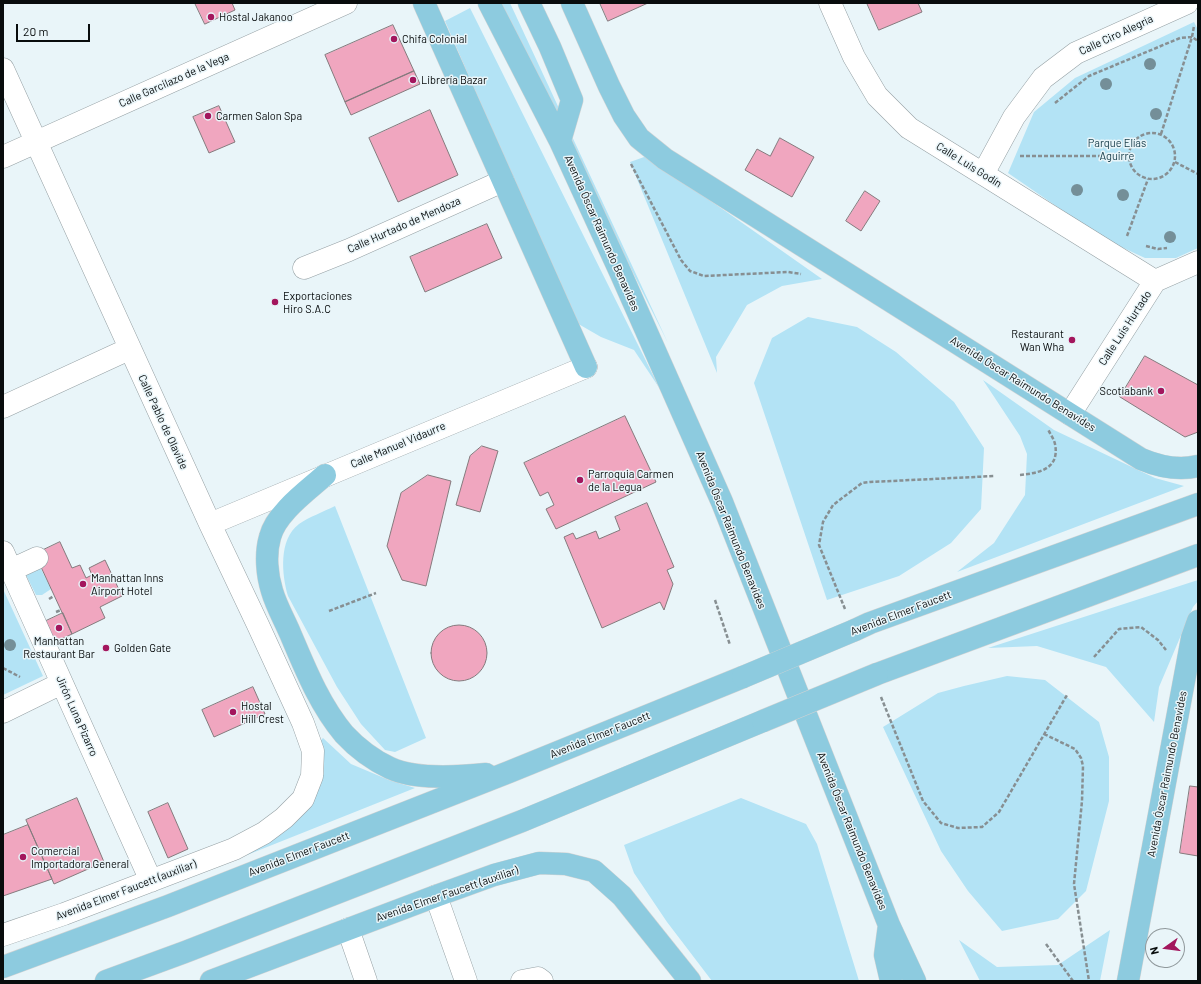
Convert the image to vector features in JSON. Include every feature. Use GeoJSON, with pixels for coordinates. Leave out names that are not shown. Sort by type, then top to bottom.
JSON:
{"type":"FeatureCollection","features":[{"type":"Feature","properties":{"kind":"main road"},"geometry":{"type":"LineString","coordinates":[[424,3],[586,367]]}},
{"type":"Feature","properties":{"kind":"main road","name":"Avenida Óscar Raimundo Benavides"},"geometry":{"type":"LineString","coordinates":[[489,3],[560,141],[722,502],[889,925],[915,981]]}},
{"type":"Feature","properties":{"kind":"main road"},"geometry":{"type":"LineString","coordinates":[[529,3],[550,47],[572,100],[560,141]]}},
{"type":"Feature","properties":{"kind":"main road","name":"Avenida Óscar Raimundo Benavides"},"geometry":{"type":"LineString","coordinates":[[572,3],[624,116],[639,138],[665,159],[1142,459],[1156,466],[1173,468],[1198,466]]}},
{"type":"Feature","properties":{"kind":"main road"},"geometry":{"type":"LineString","coordinates":[[325,475],[282,514],[270,537],[267,562],[272,591],[311,682],[326,709],[345,734],[366,755],[390,768],[412,774],[439,776],[466,776],[509,772]]}},
{"type":"Feature","properties":{"kind":"main road","name":"Avenida Elmer Faucett"},"geometry":{"type":"LineString","coordinates":[[3,967],[168,906],[509,772],[855,630],[1198,504]]}},
{"type":"Feature","properties":{"kind":"main road"},"geometry":{"type":"LineString","coordinates":[[106,981],[522,821],[877,674],[1198,555]]}},
{"type":"Feature","properties":{"kind":"main road","name":"Avenida Óscar Raimundo Benavides"},"geometry":{"type":"LineString","coordinates":[[1128,981],[1195,630]]}},
{"type":"Feature","properties":{"kind":"main road","name":"Avenida Elmer Faucett (auxiliar)"},"geometry":{"type":"LineString","coordinates":[[211,981],[494,875],[539,863],[566,864],[594,871],[622,896],[690,981]]}},
{"type":"Feature","properties":{"kind":"main road","name":"Avenida Óscar Raimundo Benavides"},"geometry":{"type":"LineString","coordinates":[[889,925],[885,955],[891,981]]}},
{"type":"Feature","properties":{"kind":"street","name":"Calle Garcilazo de la Vega"},"geometry":{"type":"LineString","coordinates":[[3,157],[346,3]]}},
{"type":"Feature","properties":{"kind":"street","name":"Calle Luis Godín"},"geometry":{"type":"LineString","coordinates":[[830,3],[854,57],[877,96],[909,128],[1155,281]]}},
{"type":"Feature","properties":{"kind":"street","name":"Calle Ciro Alegría"},"geometry":{"type":"LineString","coordinates":[[983,174],[1014,117],[1043,78],[1076,53],[1187,3]]}},
{"type":"Feature","properties":{"kind":"street","name":"Calle Pablo de Olavide"},"geometry":{"type":"LineString","coordinates":[[3,69],[129,349],[303,723],[313,751],[312,776]]}},
{"type":"Feature","properties":{"kind":"street","name":"Calle Hurtado de Mendoza"},"geometry":{"type":"LineString","coordinates":[[304,268],[349,250],[503,181]]}},
{"type":"Feature","properties":{"kind":"street","name":"Calle Luis Hurtado"},"geometry":{"type":"LineString","coordinates":[[1070,414],[1155,281],[1198,262]]}},
{"type":"Feature","properties":{"kind":"street"},"geometry":{"type":"LineString","coordinates":[[3,407],[129,349]]}},
{"type":"Feature","properties":{"kind":"street","name":"Calle Manuel Vidaurre"},"geometry":{"type":"LineString","coordinates":[[210,524],[586,367]]}},
{"type":"Feature","properties":{"kind":"street"},"geometry":{"type":"LineString","coordinates":[[7,561],[37,558]]}},
{"type":"Feature","properties":{"kind":"street","name":"Jirón Luna Pizarro"},"geometry":{"type":"LineString","coordinates":[[7,561],[151,881]]}},
{"type":"Feature","properties":{"kind":"street"},"geometry":{"type":"LineString","coordinates":[[3,712],[62,683]]}},
{"type":"Feature","properties":{"kind":"street","name":"Avenida Elmer Faucett (auxiliar)"},"geometry":{"type":"LineString","coordinates":[[3,935],[64,914],[234,849],[264,833],[284,818],[303,799],[312,776]]}},
{"type":"Feature","properties":{"kind":"street"},"geometry":{"type":"LineString","coordinates":[[436,896],[466,981]]}},
{"type":"Feature","properties":{"kind":"street"},"geometry":{"type":"LineString","coordinates":[[348,929],[366,981]]}},
{"type":"Feature","properties":{"kind":"street"},"geometry":{"type":"LineString","coordinates":[[522,981],[538,978],[542,981]]}},
{"type":"Feature","properties":{"kind":"path"},"geometry":{"type":"LineString","coordinates":[[1161,134],[1192,37],[1194,24]]}},
{"type":"Feature","properties":{"kind":"path"},"geometry":{"type":"LineString","coordinates":[[1054,105],[1089,76],[1180,38],[1192,37],[1198,41]]}},
{"type":"Feature","properties":{"kind":"path"},"geometry":{"type":"LineString","coordinates":[[1146,133],[1161,134],[1171,142],[1174,148],[1176,155],[1172,168],[1168,173],[1161,177],[1148,179],[1140,176],[1131,164],[1129,156],[1130,148],[1139,137],[1146,133]]}},
{"type":"Feature","properties":{"kind":"path"},"geometry":{"type":"LineString","coordinates":[[1022,149],[1018,156],[1129,156]]}},
{"type":"Feature","properties":{"kind":"path"},"geometry":{"type":"LineString","coordinates":[[1175,162],[1198,174]]}},
{"type":"Feature","properties":{"kind":"path"},"geometry":{"type":"LineString","coordinates":[[630,163],[681,260],[690,271],[704,276],[788,272],[805,274]]}},
{"type":"Feature","properties":{"kind":"path"},"geometry":{"type":"LineString","coordinates":[[1131,240],[1126,238],[1148,179]]}},
{"type":"Feature","properties":{"kind":"path"},"geometry":{"type":"LineString","coordinates":[[1142,245],[1158,249],[1172,248]]}},
{"type":"Feature","properties":{"kind":"path"},"geometry":{"type":"LineString","coordinates":[[1020,475],[1034,474],[1050,467],[1055,458],[1055,444],[1048,428]]}},
{"type":"Feature","properties":{"kind":"path"},"geometry":{"type":"LineString","coordinates":[[947,478],[995,476]]}},
{"type":"Feature","properties":{"kind":"path"},"geometry":{"type":"LineString","coordinates":[[329,611],[376,593]]}},
{"type":"Feature","properties":{"kind":"path"},"geometry":{"type":"LineString","coordinates":[[715,600],[730,645]]}},
{"type":"Feature","properties":{"kind":"path"},"geometry":{"type":"LineString","coordinates":[[1044,734],[1075,749],[1081,758],[1083,766],[1082,801],[1074,884],[1088,981]]}},
{"type":"Feature","properties":{"kind":"path"},"geometry":{"type":"LineString","coordinates":[[1046,944],[1073,981]]}},
{"type":"Feature","properties":{"kind":"green space"},"geometry":{"type":"Polygon","coordinates":[[[498,3],[510,3],[668,343],[498,3]]]}},
{"type":"Feature","properties":{"kind":"green space"},"geometry":{"type":"Polygon","coordinates":[[[470,8],[660,389],[634,350],[601,337],[575,322],[445,21],[470,8]]]}},
{"type":"Feature","properties":{"kind":"green space","name":"Parque Elías Aguirre"},"geometry":{"type":"Polygon","coordinates":[[[1194,22],[1198,30],[1198,248],[1176,258],[1145,258],[1104,239],[1008,173],[1034,112],[1075,78],[1194,22]]]}},
{"type":"Feature","properties":{"kind":"green space"},"geometry":{"type":"Polygon","coordinates":[[[647,156],[822,279],[782,286],[747,305],[716,357],[717,373],[630,162],[647,156]]]}},
{"type":"Feature","properties":{"kind":"green space"},"geometry":{"type":"Polygon","coordinates":[[[808,317],[857,327],[896,352],[954,402],[984,448],[981,509],[951,543],[899,576],[827,600],[754,383],[772,338],[808,317]]]}},
{"type":"Feature","properties":{"kind":"green space"},"geometry":{"type":"Polygon","coordinates":[[[983,380],[1054,430],[1155,478],[1184,486],[957,572],[994,543],[1025,495],[1027,454],[1020,436],[983,380]]]}},
{"type":"Feature","properties":{"kind":"green space"},"geometry":{"type":"Polygon","coordinates":[[[335,506],[426,738],[395,752],[385,750],[361,724],[337,687],[288,596],[286,588],[283,558],[288,539],[292,531],[303,521],[335,506]]]}},
{"type":"Feature","properties":{"kind":"green space"},"geometry":{"type":"Polygon","coordinates":[[[38,563],[51,589],[42,595],[36,595],[23,569],[38,563]]]}},
{"type":"Feature","properties":{"kind":"green space"},"geometry":{"type":"Polygon","coordinates":[[[1198,580],[1198,601],[1193,607],[1159,687],[1154,722],[1106,667],[1037,646],[988,648],[1198,580]]]}},
{"type":"Feature","properties":{"kind":"green space"},"geometry":{"type":"Polygon","coordinates":[[[3,589],[43,676],[3,695],[3,589]]]}},
{"type":"Feature","properties":{"kind":"green space"},"geometry":{"type":"Polygon","coordinates":[[[1007,676],[1045,680],[1099,722],[1109,757],[1109,801],[1086,891],[1058,919],[1002,931],[968,891],[941,851],[883,727],[938,693],[1007,676]]]}},
{"type":"Feature","properties":{"kind":"green space"},"geometry":{"type":"Polygon","coordinates":[[[323,738],[351,764],[389,780],[415,788],[247,855],[244,846],[298,810],[324,774],[320,741],[323,738]]]}},
{"type":"Feature","properties":{"kind":"green space"},"geometry":{"type":"Polygon","coordinates":[[[741,798],[806,824],[817,844],[859,981],[712,981],[667,922],[634,873],[624,845],[741,798]]]}},
{"type":"Feature","properties":{"kind":"green space"},"geometry":{"type":"Polygon","coordinates":[[[1110,930],[1100,981],[980,981],[959,940],[997,967],[1058,965],[1110,930]]]}},
{"type":"Feature","properties":{"kind":"building","name":"Hostal Jakanoo"},"geometry":{"type":"Polygon","coordinates":[[[195,3],[232,3],[235,10],[205,24],[195,3]]]}},
{"type":"Feature","properties":{"kind":"building"},"geometry":{"type":"Polygon","coordinates":[[[600,3],[648,3],[608,21],[600,3]]]}},
{"type":"Feature","properties":{"kind":"building"},"geometry":{"type":"Polygon","coordinates":[[[867,3],[918,3],[922,12],[879,30],[867,3]]]}},
{"type":"Feature","properties":{"kind":"building"},"geometry":{"type":"Polygon","coordinates":[[[393,25],[414,71],[345,102],[325,55],[393,25]]]}},
{"type":"Feature","properties":{"kind":"building"},"geometry":{"type":"Polygon","coordinates":[[[414,71],[420,84],[351,115],[345,102],[414,71]]]}},
{"type":"Feature","properties":{"kind":"building"},"geometry":{"type":"Polygon","coordinates":[[[219,106],[235,142],[209,153],[193,117],[219,106]]]}},
{"type":"Feature","properties":{"kind":"building"},"geometry":{"type":"Polygon","coordinates":[[[430,110],[458,175],[398,202],[369,138],[430,110]]]}},
{"type":"Feature","properties":{"kind":"building"},"geometry":{"type":"Polygon","coordinates":[[[780,138],[814,157],[792,197],[745,170],[757,149],[770,156],[780,138]]]}},
{"type":"Feature","properties":{"kind":"building"},"geometry":{"type":"Polygon","coordinates":[[[865,191],[880,201],[861,231],[846,221],[865,191]]]}},
{"type":"Feature","properties":{"kind":"building"},"geometry":{"type":"Polygon","coordinates":[[[487,224],[502,258],[425,292],[410,257],[487,224]]]}},
{"type":"Feature","properties":{"kind":"building","name":"Scotiabank"},"geometry":{"type":"Polygon","coordinates":[[[1145,356],[1198,385],[1198,432],[1185,437],[1120,397],[1145,356]]]}},
{"type":"Feature","properties":{"kind":"building"},"geometry":{"type":"Polygon","coordinates":[[[625,416],[656,482],[556,529],[546,509],[554,505],[548,492],[540,496],[524,463],[625,416]]]}},
{"type":"Feature","properties":{"kind":"building"},"geometry":{"type":"Polygon","coordinates":[[[482,446],[498,451],[480,512],[456,505],[470,456],[482,446]]]}},
{"type":"Feature","properties":{"kind":"building"},"geometry":{"type":"Polygon","coordinates":[[[428,475],[451,481],[426,586],[402,580],[387,546],[401,493],[428,475]]]}},
{"type":"Feature","properties":{"kind":"building"},"geometry":{"type":"Polygon","coordinates":[[[647,503],[674,567],[667,570],[673,584],[664,610],[660,602],[602,628],[564,537],[573,533],[576,539],[596,531],[599,539],[620,530],[615,517],[647,503]]]}},
{"type":"Feature","properties":{"kind":"building","name":"Manhattan Inns Airport Hotel"},"geometry":{"type":"Polygon","coordinates":[[[60,542],[72,568],[80,565],[86,578],[92,575],[89,568],[105,560],[122,596],[100,607],[105,618],[72,634],[35,554],[60,542]]]}},
{"type":"Feature","properties":{"kind":"building","name":"Manhattan Restaurant Bar"},"geometry":{"type":"Polygon","coordinates":[[[63,613],[72,634],[55,642],[46,621],[63,613]]]}},
{"type":"Feature","properties":{"kind":"building"},"geometry":{"type":"Polygon","coordinates":[[[459,625],[470,627],[479,633],[485,642],[487,653],[485,664],[479,673],[470,679],[459,681],[448,679],[439,673],[433,664],[431,653],[433,642],[439,633],[448,627],[459,625]]]}},
{"type":"Feature","properties":{"kind":"building","name":"Hostal Hill Crest"},"geometry":{"type":"Polygon","coordinates":[[[253,687],[265,714],[214,737],[202,710],[253,687]]]}},
{"type":"Feature","properties":{"kind":"building"},"geometry":{"type":"Polygon","coordinates":[[[1190,786],[1198,787],[1198,856],[1180,853],[1190,786]]]}},
{"type":"Feature","properties":{"kind":"building"},"geometry":{"type":"Polygon","coordinates":[[[77,798],[104,862],[54,884],[26,820],[77,798]]]}},
{"type":"Feature","properties":{"kind":"building"},"geometry":{"type":"Polygon","coordinates":[[[168,803],[188,849],[168,858],[148,812],[168,803]]]}},
{"type":"Feature","properties":{"kind":"building","name":"Comercial Importadora General"},"geometry":{"type":"Polygon","coordinates":[[[28,825],[52,879],[3,896],[3,835],[28,825]]]}},
{"type":"Feature","properties":{"kind":"place","name":"Hostal Jakanoo"},"geometry":{"type":"Point","coordinates":[211,17]}},
{"type":"Feature","properties":{"kind":"place","name":"Chifa Colonial"},"geometry":{"type":"Point","coordinates":[394,39]}},
{"type":"Feature","properties":{"kind":"place","name":"Librería Bazar"},"geometry":{"type":"Point","coordinates":[413,80]}},
{"type":"Feature","properties":{"kind":"place","name":"Carmen Salon Spa"},"geometry":{"type":"Point","coordinates":[208,116]}},
{"type":"Feature","properties":{"kind":"place","name":"Exportaciones Hiro S.A.C"},"geometry":{"type":"Point","coordinates":[275,302]}},
{"type":"Feature","properties":{"kind":"place","name":"Restaurant Wan Wha"},"geometry":{"type":"Point","coordinates":[1072,340]}},
{"type":"Feature","properties":{"kind":"place","name":"Scotiabank"},"geometry":{"type":"Point","coordinates":[1161,391]}},
{"type":"Feature","properties":{"kind":"place","name":"Parroquia Carmen de la Legua"},"geometry":{"type":"Point","coordinates":[580,480]}},
{"type":"Feature","properties":{"kind":"place","name":"Manhattan Inns Airport Hotel"},"geometry":{"type":"Point","coordinates":[83,584]}},
{"type":"Feature","properties":{"kind":"place","name":"Manhattan Restaurant Bar"},"geometry":{"type":"Point","coordinates":[59,628]}},
{"type":"Feature","properties":{"kind":"place","name":"Golden Gate"},"geometry":{"type":"Point","coordinates":[106,648]}},
{"type":"Feature","properties":{"kind":"place","name":"Hostal Hill Crest"},"geometry":{"type":"Point","coordinates":[233,712]}},
{"type":"Feature","properties":{"kind":"place","name":"Comercial Importadora General"},"geometry":{"type":"Point","coordinates":[23,857]}}]}
